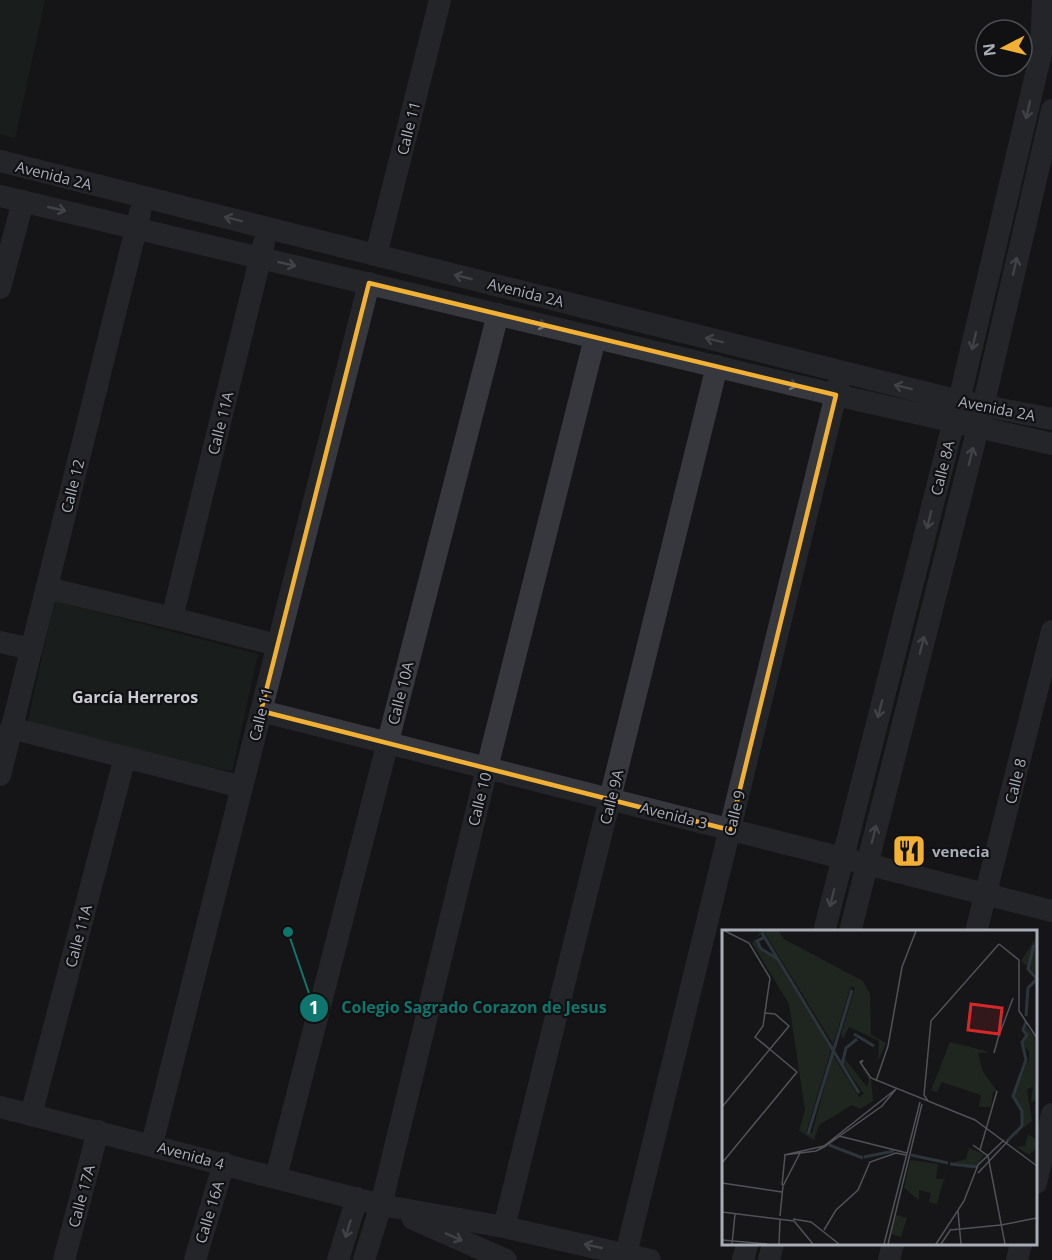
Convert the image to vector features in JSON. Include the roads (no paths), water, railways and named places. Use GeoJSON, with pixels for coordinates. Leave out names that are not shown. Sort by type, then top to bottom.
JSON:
{"type":"FeatureCollection","features":[{"type":"Feature","properties":{"kind":"street","name":"Calle 11"},"geometry":{"type":"LineString","coordinates":[[376,255],[440,0]]}},
{"type":"Feature","properties":{"kind":"street","name":"Calle 8A"},"geometry":{"type":"LineString","coordinates":[[824,930],[954,423],[1041,53],[1045,2]]}},
{"type":"Feature","properties":{"kind":"street","name":"Calle 8A"},"geometry":{"type":"LineString","coordinates":[[850,930],[978,428],[1052,110]]}},
{"type":"Feature","properties":{"kind":"street","name":"Avenida 2A"},"geometry":{"type":"LineString","coordinates":[[0,161],[959,401],[983,404],[1052,420]]}},
{"type":"Feature","properties":{"kind":"street","name":"Avenida 2A"},"geometry":{"type":"LineString","coordinates":[[0,196],[954,423],[1052,444]]}},
{"type":"Feature","properties":{"kind":"street","name":"Calle 12"},"geometry":{"type":"LineString","coordinates":[[0,775],[144,197]]}},
{"type":"Feature","properties":{"kind":"street"},"geometry":{"type":"LineString","coordinates":[[0,288],[23,201]]}},
{"type":"Feature","properties":{"kind":"street","name":"Calle 11A"},"geometry":{"type":"LineString","coordinates":[[172,618],[268,228]]}},
{"type":"Feature","properties":{"kind":"street","name":"Calle 11"},"geometry":{"type":"LineString","coordinates":[[152,1144],[369,283]]}},
{"type":"Feature","properties":{"kind":"street","name":"Calle 10A"},"geometry":{"type":"LineString","coordinates":[[276,1177],[498,314]]}},
{"type":"Feature","properties":{"kind":"street","name":"Calle 10"},"geometry":{"type":"LineString","coordinates":[[364,1260],[381,1205],[487,768],[595,338]]}},
{"type":"Feature","properties":{"kind":"street","name":"Calle 9A"},"geometry":{"type":"LineString","coordinates":[[504,1227],[717,366]]}},
{"type":"Feature","properties":{"kind":"street","name":"Calle 9"},"geometry":{"type":"LineString","coordinates":[[626,1254],[842,371]]}},
{"type":"Feature","properties":{"kind":"street"},"geometry":{"type":"LineString","coordinates":[[46,588],[277,645]]}},
{"type":"Feature","properties":{"kind":"street","name":"Calle 8"},"geometry":{"type":"LineString","coordinates":[[977,930],[1048,663],[1052,631]]}},
{"type":"Feature","properties":{"kind":"street"},"geometry":{"type":"LineString","coordinates":[[0,642],[31,650]]}},
{"type":"Feature","properties":{"kind":"street","name":"Avenida 3"},"geometry":{"type":"LineString","coordinates":[[261,711],[1052,911]]}},
{"type":"Feature","properties":{"kind":"street"},"geometry":{"type":"LineString","coordinates":[[11,728],[242,787]]}},
{"type":"Feature","properties":{"kind":"street","name":"Calle 11A"},"geometry":{"type":"LineString","coordinates":[[31,1114],[125,758]]}},
{"type":"Feature","properties":{"kind":"street","name":"Avenida 4"},"geometry":{"type":"LineString","coordinates":[[0,1107],[152,1144],[381,1205],[504,1227],[650,1260]]}},
{"type":"Feature","properties":{"kind":"street"},"geometry":{"type":"LineString","coordinates":[[1037,1177],[1048,1145],[1052,1114]]}},
{"type":"Feature","properties":{"kind":"street","name":"Calle 17A"},"geometry":{"type":"LineString","coordinates":[[64,1260],[98,1131]]}},
{"type":"Feature","properties":{"kind":"street","name":"Calle 16A"},"geometry":{"type":"LineString","coordinates":[[195,1260],[224,1163]]}},
{"type":"Feature","properties":{"kind":"street"},"geometry":{"type":"LineString","coordinates":[[338,1260],[357,1198]]}},
{"type":"Feature","properties":{"kind":"street","name":"Avenida 4"},"geometry":{"type":"LineString","coordinates":[[381,1205],[499,1259]]}},
{"type":"Feature","properties":{"kind":"street"},"geometry":{"type":"LineString","coordinates":[[743,1260],[747,1245]]}},
{"type":"Feature","properties":{"kind":"street"},"geometry":{"type":"LineString","coordinates":[[769,1260],[773,1245]]}},
{"type":"Feature","properties":{"kind":"street"},"geometry":{"type":"LineString","coordinates":[[889,1260],[893,1245]]}},
{"type":"Feature","properties":{"kind":"street"},"geometry":{"type":"LineString","coordinates":[[1017,1260],[1021,1245]]}},
{"type":"Feature","properties":{"kind":"place","name":"venecia"},"geometry":{"type":"Point","coordinates":[909,851]}},
{"type":"Feature","properties":{"kind":"place","name":"Colegio Sagrado Corazon de Jesus"},"geometry":{"type":"Point","coordinates":[288,932]}},
{"type":"Feature","properties":{"kind":"district","name":"García Herreros"},"geometry":{"type":"Point","coordinates":[135,697]}}]}
